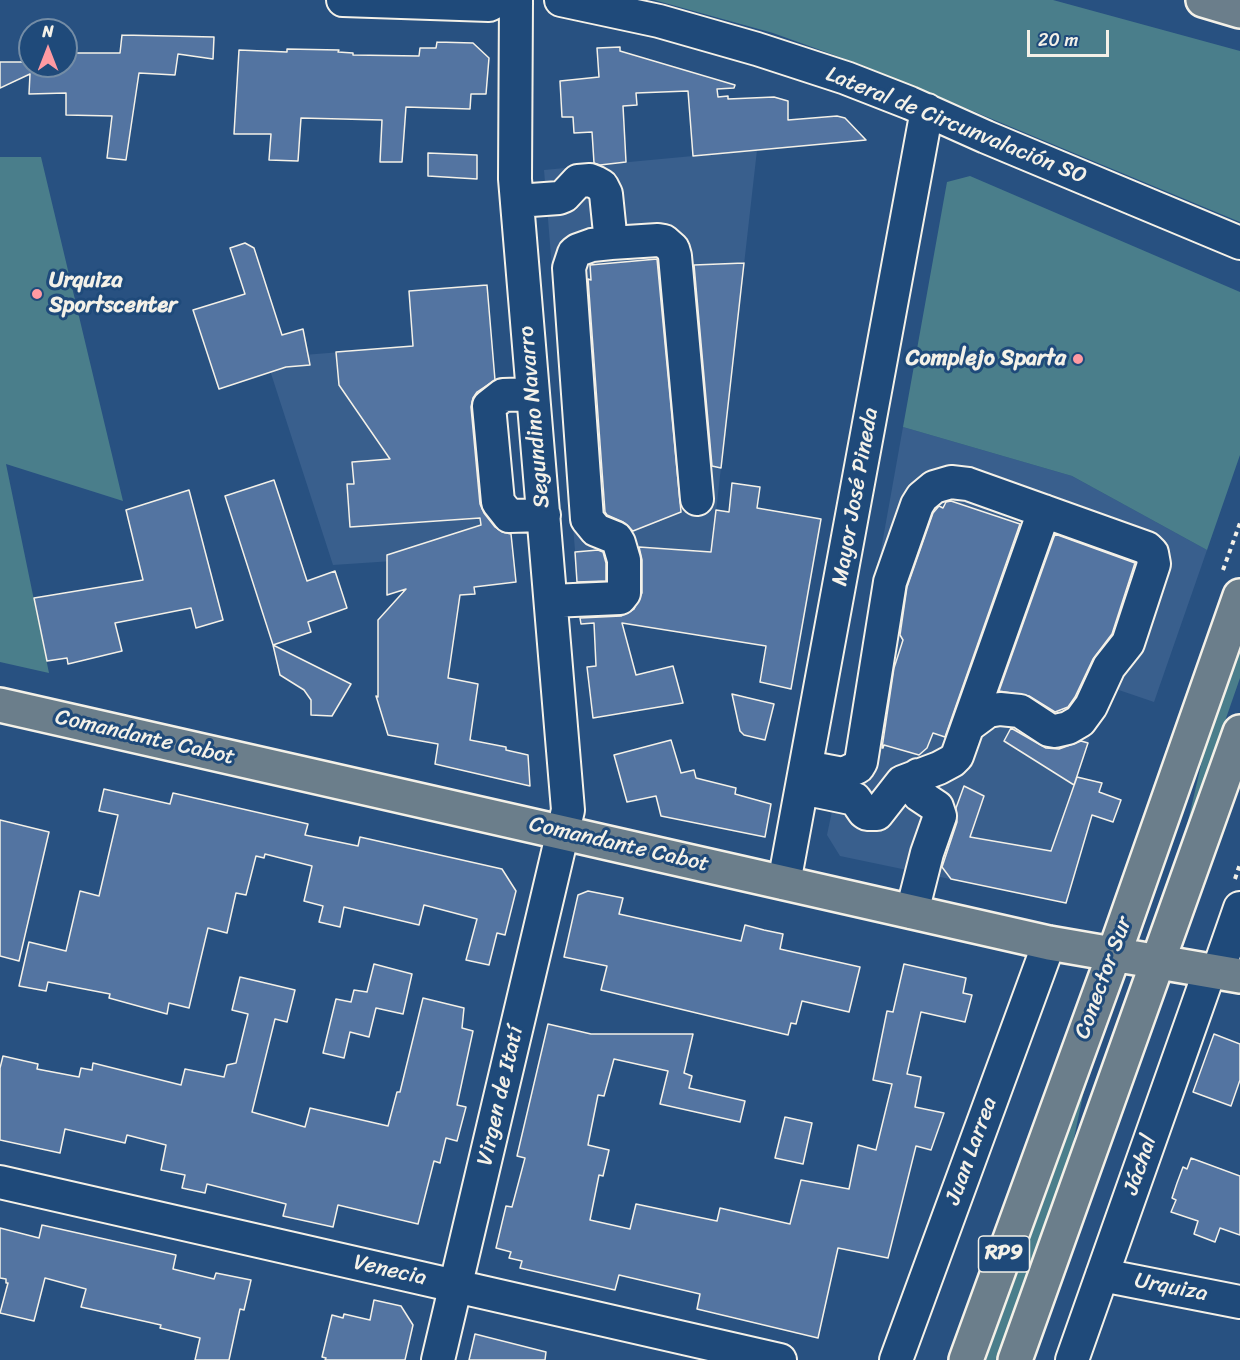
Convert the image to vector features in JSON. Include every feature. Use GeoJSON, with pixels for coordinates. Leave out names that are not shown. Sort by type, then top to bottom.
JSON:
{"type":"FeatureCollection","features":[{"type":"Feature","properties":{"kind":"main road"},"geometry":{"type":"LineString","coordinates":[[1203,0],[1240,12]]}},
{"type":"Feature","properties":{"kind":"main road","name":"Conector Sur"},"geometry":{"type":"LineString","coordinates":[[966,1360],[1114,954],[1240,596]]}},
{"type":"Feature","properties":{"kind":"main road","name":"Comandante Cabot"},"geometry":{"type":"LineString","coordinates":[[0,705],[1049,943],[1222,972]]}},
{"type":"Feature","properties":{"kind":"main road","name":"Conector Sur"},"geometry":{"type":"LineString","coordinates":[[1015,1360],[1240,732]]}},
{"type":"Feature","properties":{"kind":"street"},"geometry":{"type":"LineString","coordinates":[[343,0],[489,5],[498,0]]}},
{"type":"Feature","properties":{"kind":"street","name":"Segundino Navarro"},"geometry":{"type":"LineString","coordinates":[[516,0],[515,179],[568,810],[563,832]]}},
{"type":"Feature","properties":{"kind":"street","name":"Lateral de Circunvalación SO"},"geometry":{"type":"LineString","coordinates":[[561,0],[660,21],[846,78],[1240,243]]}},
{"type":"Feature","properties":{"kind":"street","name":"Mayor José Pineda"},"geometry":{"type":"LineString","coordinates":[[784,883],[927,110]]}},
{"type":"Feature","properties":{"kind":"street"},"geometry":{"type":"LineString","coordinates":[[517,201],[559,198],[564,196],[578,181],[595,182],[602,186],[606,194],[611,243]]}},
{"type":"Feature","properties":{"kind":"street"},"geometry":{"type":"LineString","coordinates":[[551,602],[620,598],[624,593],[624,560],[619,543],[616,538],[596,530],[587,519],[569,268],[578,250],[592,245],[658,240],[664,241],[673,249],[697,499]]}},
{"type":"Feature","properties":{"kind":"street"},"geometry":{"type":"LineString","coordinates":[[533,394],[503,395],[489,406],[498,502],[509,516],[544,515]]}},
{"type":"Feature","properties":{"kind":"street"},"geometry":{"type":"LineString","coordinates":[[804,778],[843,774],[858,767],[861,762],[890,582],[922,497],[934,487],[943,483],[961,483],[1147,548],[1152,553],[1154,564],[1128,642],[1108,667],[1088,712],[1074,725],[1055,731],[1042,726],[1020,711],[1005,709],[988,711],[969,724]]}},
{"type":"Feature","properties":{"kind":"street"},"geometry":{"type":"LineString","coordinates":[[804,778],[855,799],[864,812],[873,815],[882,810],[892,792],[902,782],[952,761],[960,751],[1044,511]]}},
{"type":"Feature","properties":{"kind":"street"},"geometry":{"type":"LineString","coordinates":[[912,912],[927,852],[940,816],[937,807],[919,795],[918,775]]}},
{"type":"Feature","properties":{"kind":"street","name":"Virgen de Itatí"},"geometry":{"type":"LineString","coordinates":[[438,1360],[563,832]]}},
{"type":"Feature","properties":{"kind":"street","name":"Jáchal"},"geometry":{"type":"LineString","coordinates":[[1072,1360],[1102,1275],[1222,972],[1240,908]]}},
{"type":"Feature","properties":{"kind":"street","name":"Juan Larrea"},"geometry":{"type":"LineString","coordinates":[[896,1360],[1049,943]]}},
{"type":"Feature","properties":{"kind":"street","name":"Venecia"},"geometry":{"type":"LineString","coordinates":[[0,1182],[780,1360]]}},
{"type":"Feature","properties":{"kind":"street","name":"Urquiza"},"geometry":{"type":"LineString","coordinates":[[1102,1275],[1240,1302]]}},
{"type":"Feature","properties":{"kind":"shaded area"},"geometry":{"type":"Polygon","coordinates":[[[757,150],[702,635],[621,622],[581,624],[544,170],[757,150]]]}},
{"type":"Feature","properties":{"kind":"shaded area"},"geometry":{"type":"Polygon","coordinates":[[[491,340],[512,553],[333,565],[266,358],[491,340]]]}},
{"type":"Feature","properties":{"kind":"shaded area"},"geometry":{"type":"Polygon","coordinates":[[[903,427],[1072,476],[1207,550],[1154,702],[1107,686],[1036,897],[840,856],[827,835],[847,740],[903,427]]]}},
{"type":"Feature","properties":{"kind":"green space"},"geometry":{"type":"Polygon","coordinates":[[[654,0],[1053,0],[1240,51],[1240,222],[862,65],[773,33],[654,0]]]}},
{"type":"Feature","properties":{"kind":"green space","name":"Urquiza Sportscenter"},"geometry":{"type":"Polygon","coordinates":[[[0,157],[41,157],[123,501],[6,464],[49,673],[0,662],[0,157]]]}},
{"type":"Feature","properties":{"kind":"green space","name":"Complejo Sparta"},"geometry":{"type":"Polygon","coordinates":[[[970,176],[1240,292],[1240,455],[1207,550],[1072,476],[903,427],[947,182],[970,176]]]}},
{"type":"Feature","properties":{"kind":"green space"},"geometry":{"type":"Polygon","coordinates":[[[1240,650],[1240,678],[1168,885],[1186,830],[1204,752],[1240,650]]]}},
{"type":"Feature","properties":{"kind":"green space"},"geometry":{"type":"Polygon","coordinates":[[[1095,1060],[1083,1095],[1072,1148],[996,1360],[986,1360],[1095,1060]]]}},
{"type":"Feature","properties":{"kind":"building"},"geometry":{"type":"Polygon","coordinates":[[[122,35],[214,37],[213,59],[178,54],[175,75],[139,73],[126,160],[107,158],[112,116],[66,115],[66,93],[29,94],[30,78],[78,78],[78,53],[120,53],[122,35]]]}},
{"type":"Feature","properties":{"kind":"building"},"geometry":{"type":"Polygon","coordinates":[[[437,42],[473,43],[489,58],[486,94],[471,94],[470,109],[406,107],[402,162],[380,162],[382,120],[301,118],[298,161],[269,160],[271,134],[234,134],[239,50],[287,52],[287,49],[339,50],[338,52],[353,53],[353,55],[419,56],[420,48],[436,48],[437,42]]]}},
{"type":"Feature","properties":{"kind":"building"},"geometry":{"type":"Polygon","coordinates":[[[620,47],[620,51],[735,85],[734,88],[717,89],[718,97],[728,96],[728,99],[774,97],[788,101],[788,120],[837,116],[845,118],[866,140],[693,156],[688,91],[636,93],[637,105],[623,106],[626,162],[600,165],[594,163],[592,132],[574,133],[573,117],[562,117],[560,81],[599,77],[597,48],[620,47]]]}},
{"type":"Feature","properties":{"kind":"building"},"geometry":{"type":"Polygon","coordinates":[[[0,62],[18,62],[18,78],[21,78],[0,88],[0,62]]]}},
{"type":"Feature","properties":{"kind":"building"},"geometry":{"type":"Polygon","coordinates":[[[428,153],[477,155],[477,179],[428,176],[428,153]]]}},
{"type":"Feature","properties":{"kind":"building"},"geometry":{"type":"Polygon","coordinates":[[[245,243],[254,248],[282,335],[303,329],[310,365],[286,367],[219,389],[193,310],[245,294],[230,248],[245,243]]]}},
{"type":"Feature","properties":{"kind":"building"},"geometry":{"type":"Polygon","coordinates":[[[657,259],[681,512],[633,531],[623,522],[605,512],[588,279],[591,280],[590,265],[657,259]]]}},
{"type":"Feature","properties":{"kind":"building"},"geometry":{"type":"Polygon","coordinates":[[[744,263],[721,468],[712,466],[694,265],[744,263]]]}},
{"type":"Feature","properties":{"kind":"building"},"geometry":{"type":"Polygon","coordinates":[[[487,285],[495,380],[477,392],[471,407],[480,504],[495,527],[511,534],[516,582],[474,587],[475,594],[460,595],[448,678],[478,684],[470,740],[506,747],[506,750],[528,755],[530,786],[435,764],[438,744],[388,735],[376,696],[378,697],[378,620],[406,589],[387,595],[387,555],[481,525],[480,518],[350,527],[347,484],[354,484],[352,462],[390,459],[339,385],[336,352],[413,346],[409,291],[487,285]]]}},
{"type":"Feature","properties":{"kind":"building"},"geometry":{"type":"Polygon","coordinates":[[[274,480],[307,581],[335,571],[347,608],[308,622],[311,632],[273,645],[225,496],[274,480]]]}},
{"type":"Feature","properties":{"kind":"building"},"geometry":{"type":"Polygon","coordinates":[[[732,483],[760,487],[757,508],[821,519],[791,689],[760,682],[766,646],[622,623],[636,675],[673,666],[683,703],[593,718],[587,667],[596,666],[594,623],[581,624],[580,618],[621,616],[634,609],[642,593],[642,560],[639,547],[711,552],[716,510],[729,512],[732,483]]]}},
{"type":"Feature","properties":{"kind":"building"},"geometry":{"type":"Polygon","coordinates":[[[189,490],[223,620],[196,628],[191,608],[115,623],[122,651],[68,664],[67,658],[47,661],[34,598],[143,580],[126,510],[189,490]]]}},
{"type":"Feature","properties":{"kind":"building"},"geometry":{"type":"Polygon","coordinates":[[[951,501],[1020,524],[945,737],[933,733],[927,748],[919,755],[884,745],[882,748],[894,668],[903,640],[900,635],[907,587],[933,513],[939,506],[943,508],[946,502],[951,501]]]}},
{"type":"Feature","properties":{"kind":"building"},"geometry":{"type":"Polygon","coordinates":[[[1055,534],[1135,563],[1112,634],[1093,659],[1068,707],[1055,712],[1029,696],[999,691],[1055,534]]]}},
{"type":"Feature","properties":{"kind":"building"},"geometry":{"type":"Polygon","coordinates":[[[598,550],[603,552],[606,563],[606,581],[577,582],[575,552],[598,550]]]}},
{"type":"Feature","properties":{"kind":"building"},"geometry":{"type":"Polygon","coordinates":[[[273,645],[351,684],[332,716],[311,715],[311,700],[304,690],[280,675],[273,645]]]}},
{"type":"Feature","properties":{"kind":"building"},"geometry":{"type":"Polygon","coordinates":[[[732,694],[774,704],[765,740],[744,735],[740,731],[732,694]]]}},
{"type":"Feature","properties":{"kind":"building"},"geometry":{"type":"Polygon","coordinates":[[[1011,728],[1046,748],[1059,749],[1081,741],[1088,743],[1074,785],[1004,741],[1011,728]]]}},
{"type":"Feature","properties":{"kind":"building"},"geometry":{"type":"Polygon","coordinates":[[[671,740],[681,773],[694,770],[696,778],[736,788],[735,794],[771,804],[765,837],[661,816],[656,796],[627,802],[614,755],[671,740]]]}},
{"type":"Feature","properties":{"kind":"building"},"geometry":{"type":"Polygon","coordinates":[[[1077,777],[1102,783],[1099,792],[1121,800],[1113,822],[1092,815],[1066,903],[951,879],[942,867],[957,822],[956,808],[964,786],[984,796],[970,837],[1051,851],[1077,777]]]}},
{"type":"Feature","properties":{"kind":"building"},"geometry":{"type":"Polygon","coordinates":[[[104,789],[170,804],[173,793],[308,824],[305,835],[358,846],[360,837],[502,869],[516,891],[505,935],[497,933],[489,965],[466,960],[477,919],[424,905],[419,925],[344,907],[340,927],[319,922],[323,906],[304,901],[312,866],[265,854],[264,858],[256,856],[246,895],[236,893],[227,933],[208,928],[189,1008],[169,1003],[167,1014],[109,998],[110,994],[48,982],[46,991],[19,986],[29,942],[66,951],[80,891],[99,896],[118,815],[99,811],[104,789]]]}},
{"type":"Feature","properties":{"kind":"building"},"geometry":{"type":"Polygon","coordinates":[[[0,820],[49,832],[19,961],[0,956],[0,820]]]}},
{"type":"Feature","properties":{"kind":"building"},"geometry":{"type":"Polygon","coordinates":[[[588,891],[623,898],[619,914],[741,941],[745,925],[783,934],[780,949],[860,967],[849,1012],[802,1001],[796,1024],[791,1023],[788,1035],[601,990],[607,966],[564,957],[578,895],[588,891]]]}},
{"type":"Feature","properties":{"kind":"building"},"geometry":{"type":"Polygon","coordinates":[[[374,964],[412,974],[403,1014],[376,1008],[369,1037],[350,1032],[344,1058],[323,1053],[336,999],[351,1002],[354,990],[367,992],[374,964]]]}},
{"type":"Feature","properties":{"kind":"building"},"geometry":{"type":"Polygon","coordinates":[[[904,964],[966,978],[963,993],[972,995],[965,1022],[921,1012],[907,1074],[921,1077],[915,1107],[944,1113],[931,1150],[916,1146],[888,1258],[838,1248],[818,1338],[697,1309],[700,1294],[619,1275],[615,1290],[520,1268],[522,1261],[509,1258],[511,1252],[496,1248],[506,1206],[512,1207],[525,1158],[517,1156],[548,1024],[591,1034],[693,1034],[684,1073],[692,1076],[689,1088],[745,1101],[740,1122],[660,1104],[668,1071],[614,1059],[604,1096],[598,1095],[588,1145],[609,1150],[603,1176],[599,1175],[590,1220],[630,1229],[636,1204],[717,1221],[720,1208],[790,1224],[801,1180],[849,1189],[858,1145],[876,1150],[892,1084],[873,1080],[887,1011],[893,1012],[904,964]]]}},
{"type":"Feature","properties":{"kind":"building"},"geometry":{"type":"Polygon","coordinates":[[[240,977],[295,990],[287,1022],[275,1019],[252,1112],[305,1127],[310,1108],[388,1126],[397,1092],[400,1092],[423,998],[464,1008],[462,1028],[473,1031],[457,1105],[466,1107],[457,1141],[446,1138],[440,1163],[434,1161],[418,1224],[338,1205],[333,1227],[283,1216],[286,1204],[207,1184],[205,1193],[182,1188],[185,1175],[161,1170],[166,1145],[127,1135],[125,1143],[65,1129],[60,1153],[0,1140],[0,1068],[3,1056],[38,1064],[37,1069],[79,1077],[81,1068],[92,1070],[93,1063],[181,1085],[185,1069],[224,1077],[227,1065],[236,1063],[248,1014],[232,1010],[240,977]]]}},
{"type":"Feature","properties":{"kind":"building"},"geometry":{"type":"Polygon","coordinates":[[[1214,1034],[1240,1044],[1240,1080],[1231,1106],[1193,1092],[1214,1034]]]}},
{"type":"Feature","properties":{"kind":"building"},"geometry":{"type":"Polygon","coordinates":[[[785,1117],[812,1123],[803,1164],[775,1158],[785,1117]]]}},
{"type":"Feature","properties":{"kind":"building"},"geometry":{"type":"Polygon","coordinates":[[[1191,1158],[1240,1176],[1240,1235],[1220,1228],[1215,1242],[1194,1234],[1198,1221],[1171,1212],[1176,1200],[1172,1198],[1177,1183],[1183,1167],[1187,1169],[1191,1158]]]}},
{"type":"Feature","properties":{"kind":"building"},"geometry":{"type":"Polygon","coordinates":[[[42,1225],[176,1255],[173,1269],[214,1279],[216,1273],[251,1280],[244,1310],[240,1309],[229,1360],[195,1360],[200,1338],[160,1328],[161,1325],[81,1307],[86,1289],[45,1278],[34,1321],[0,1313],[8,1283],[6,1279],[0,1278],[0,1228],[39,1238],[42,1225]]]}},
{"type":"Feature","properties":{"kind":"building"},"geometry":{"type":"Polygon","coordinates":[[[374,1300],[401,1306],[413,1325],[405,1360],[325,1360],[326,1358],[322,1357],[332,1315],[343,1318],[344,1314],[370,1320],[374,1300]]]}},
{"type":"Feature","properties":{"kind":"building"},"geometry":{"type":"Polygon","coordinates":[[[475,1334],[546,1352],[545,1360],[469,1360],[475,1334]]]}},
{"type":"Feature","properties":{"kind":"place","name":"Urquiza Sportscenter"},"geometry":{"type":"Point","coordinates":[37,294]}},
{"type":"Feature","properties":{"kind":"place","name":"Complejo Sparta"},"geometry":{"type":"Point","coordinates":[1078,359]}}]}
